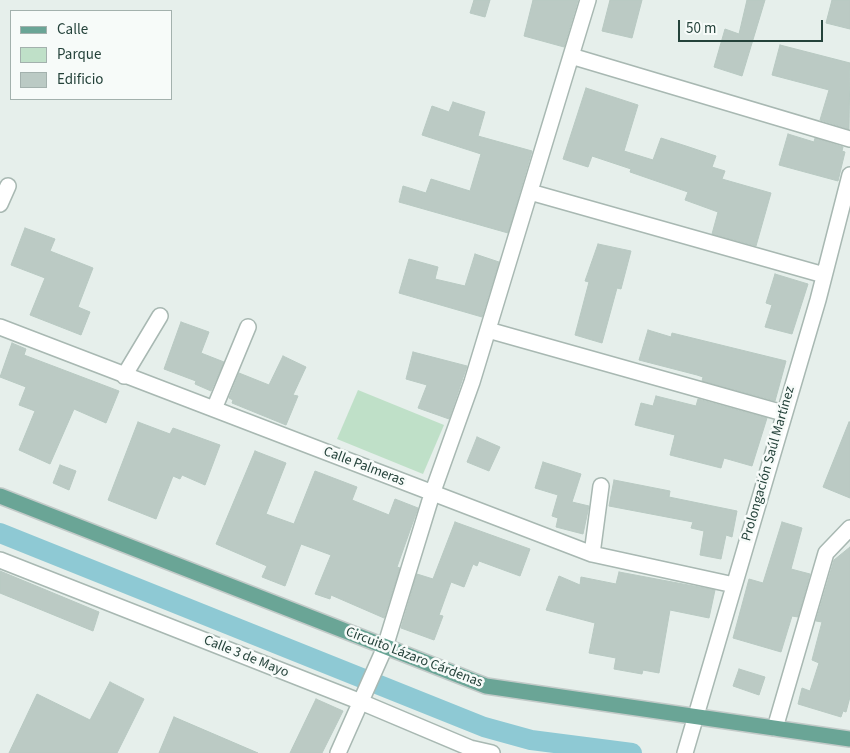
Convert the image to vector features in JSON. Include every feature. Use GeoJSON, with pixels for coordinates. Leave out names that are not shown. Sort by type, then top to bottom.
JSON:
{"type":"FeatureCollection","features":[{"type":"Feature","properties":{"kind":"main road","name":"Circuito Lázaro Cárdenas"},"geometry":{"type":"LineString","coordinates":[[0,496],[382,654],[486,686],[850,740]]}},
{"type":"Feature","properties":{"kind":"street"},"geometry":{"type":"LineString","coordinates":[[338,753],[382,654],[432,494],[472,382],[588,0]]}},
{"type":"Feature","properties":{"kind":"street"},"geometry":{"type":"LineString","coordinates":[[571,56],[850,139]]}},
{"type":"Feature","properties":{"kind":"street","name":"Prolongación Saúl Martínez"},"geometry":{"type":"LineString","coordinates":[[686,749],[697,717],[824,275],[850,175]]}},
{"type":"Feature","properties":{"kind":"street"},"geometry":{"type":"LineString","coordinates":[[0,204],[8,186]]}},
{"type":"Feature","properties":{"kind":"street"},"geometry":{"type":"LineString","coordinates":[[530,192],[824,275]]}},
{"type":"Feature","properties":{"kind":"street"},"geometry":{"type":"LineString","coordinates":[[124,376],[160,316]]}},
{"type":"Feature","properties":{"kind":"street"},"geometry":{"type":"LineString","coordinates":[[214,409],[248,326]]}},
{"type":"Feature","properties":{"kind":"street","name":"Calle Palmeras"},"geometry":{"type":"LineString","coordinates":[[0,327],[592,554],[734,585]]}},
{"type":"Feature","properties":{"kind":"street"},"geometry":{"type":"LineString","coordinates":[[488,330],[783,413]]}},
{"type":"Feature","properties":{"kind":"street"},"geometry":{"type":"LineString","coordinates":[[592,554],[601,486]]}},
{"type":"Feature","properties":{"kind":"street"},"geometry":{"type":"LineString","coordinates":[[774,728],[826,553],[850,528]]}},
{"type":"Feature","properties":{"kind":"street","name":"Calle 3 de Mayo"},"geometry":{"type":"LineString","coordinates":[[0,560],[363,698],[470,748],[492,753]]}},
{"type":"Feature","properties":{"kind":"green space"},"geometry":{"type":"Polygon","coordinates":[[[358,390],[444,425],[423,474],[337,439],[358,390]]]}},
{"type":"Feature","properties":{"kind":"building"},"geometry":{"type":"Polygon","coordinates":[[[474,0],[490,0],[485,17],[470,13],[474,0]]]}},
{"type":"Feature","properties":{"kind":"building"},"geometry":{"type":"Polygon","coordinates":[[[533,0],[578,0],[564,47],[524,36],[533,0]]]}},
{"type":"Feature","properties":{"kind":"building"},"geometry":{"type":"Polygon","coordinates":[[[610,0],[642,0],[632,38],[602,31],[610,0]]]}},
{"type":"Feature","properties":{"kind":"building"},"geometry":{"type":"Polygon","coordinates":[[[747,0],[765,0],[742,76],[714,67],[725,29],[739,34],[747,0]]]}},
{"type":"Feature","properties":{"kind":"building"},"geometry":{"type":"Polygon","coordinates":[[[832,0],[850,0],[850,29],[826,23],[832,0]]]}},
{"type":"Feature","properties":{"kind":"building"},"geometry":{"type":"Polygon","coordinates":[[[780,45],[850,63],[849,129],[820,120],[829,90],[772,75],[780,45]]]}},
{"type":"Feature","properties":{"kind":"building"},"geometry":{"type":"Polygon","coordinates":[[[586,88],[638,105],[624,151],[653,160],[661,138],[716,156],[712,167],[725,171],[722,179],[771,193],[756,246],[712,234],[718,212],[685,200],[688,192],[630,172],[631,169],[592,156],[588,167],[563,159],[586,88]]]}},
{"type":"Feature","properties":{"kind":"building"},"geometry":{"type":"Polygon","coordinates":[[[453,102],[485,112],[478,136],[532,151],[508,233],[399,202],[403,186],[426,193],[431,179],[470,191],[481,154],[422,135],[432,106],[449,112],[453,102]]]}},
{"type":"Feature","properties":{"kind":"building"},"geometry":{"type":"Polygon","coordinates":[[[788,134],[814,142],[815,138],[843,147],[842,151],[845,152],[838,181],[779,165],[788,134]]]}},
{"type":"Feature","properties":{"kind":"building"},"geometry":{"type":"Polygon","coordinates":[[[25,228],[55,239],[50,251],[93,268],[78,307],[90,312],[81,335],[30,315],[45,278],[11,265],[25,228]]]}},
{"type":"Feature","properties":{"kind":"building"},"geometry":{"type":"Polygon","coordinates":[[[598,244],[631,251],[621,289],[617,288],[602,343],[575,335],[589,282],[585,281],[598,244]]]}},
{"type":"Feature","properties":{"kind":"building"},"geometry":{"type":"Polygon","coordinates":[[[475,254],[499,262],[482,317],[399,293],[409,259],[438,267],[435,279],[465,286],[475,254]]]}},
{"type":"Feature","properties":{"kind":"building"},"geometry":{"type":"Polygon","coordinates":[[[775,274],[808,284],[792,334],[765,327],[772,305],[766,303],[775,274]]]}},
{"type":"Feature","properties":{"kind":"building"},"geometry":{"type":"Polygon","coordinates":[[[181,322],[209,332],[201,353],[224,362],[211,391],[195,384],[196,381],[164,369],[181,322]]]}},
{"type":"Feature","properties":{"kind":"building"},"geometry":{"type":"Polygon","coordinates":[[[648,330],[671,337],[672,333],[786,361],[775,401],[702,381],[703,377],[697,375],[639,360],[648,330]]]}},
{"type":"Feature","properties":{"kind":"building"},"geometry":{"type":"Polygon","coordinates":[[[12,343],[26,349],[24,355],[119,391],[106,423],[74,409],[50,464],[19,450],[35,411],[19,405],[26,387],[0,377],[12,343]]]}},
{"type":"Feature","properties":{"kind":"building"},"geometry":{"type":"Polygon","coordinates":[[[413,352],[467,366],[449,419],[418,408],[427,385],[406,379],[413,352]]]}},
{"type":"Feature","properties":{"kind":"building"},"geometry":{"type":"Polygon","coordinates":[[[283,356],[306,367],[293,395],[298,396],[286,425],[232,403],[233,400],[229,398],[239,373],[269,385],[283,356]]]}},
{"type":"Feature","properties":{"kind":"building"},"geometry":{"type":"Polygon","coordinates":[[[656,396],[696,406],[698,399],[767,418],[752,466],[724,458],[721,468],[670,455],[675,435],[635,425],[641,403],[653,406],[656,396]]]}},
{"type":"Feature","properties":{"kind":"building"},"geometry":{"type":"Polygon","coordinates":[[[138,422],[170,434],[173,428],[220,445],[205,485],[182,475],[180,479],[173,476],[156,519],[108,500],[138,422]]]}},
{"type":"Feature","properties":{"kind":"building"},"geometry":{"type":"Polygon","coordinates":[[[850,422],[850,498],[823,487],[850,422]]]}},
{"type":"Feature","properties":{"kind":"building"},"geometry":{"type":"Polygon","coordinates":[[[477,437],[500,447],[489,471],[467,462],[477,437]]]}},
{"type":"Feature","properties":{"kind":"building"},"geometry":{"type":"Polygon","coordinates":[[[255,451],[286,463],[266,514],[294,524],[315,471],[357,487],[352,500],[389,515],[395,499],[418,508],[397,567],[400,568],[384,618],[331,595],[330,599],[315,594],[331,555],[301,544],[285,586],[262,577],[267,566],[216,544],[255,451]]]}},
{"type":"Feature","properties":{"kind":"building"},"geometry":{"type":"Polygon","coordinates":[[[543,462],[581,474],[572,502],[589,506],[583,534],[556,527],[558,518],[552,516],[558,495],[535,488],[543,462]]]}},
{"type":"Feature","properties":{"kind":"building"},"geometry":{"type":"Polygon","coordinates":[[[60,465],[76,471],[69,490],[53,483],[60,465]]]}},
{"type":"Feature","properties":{"kind":"building"},"geometry":{"type":"Polygon","coordinates":[[[614,480],[670,491],[669,497],[737,511],[732,537],[726,535],[721,559],[700,555],[704,531],[691,528],[693,522],[609,506],[614,480]]]}},
{"type":"Feature","properties":{"kind":"building"},"geometry":{"type":"Polygon","coordinates":[[[455,522],[530,549],[520,576],[479,561],[477,566],[473,564],[464,587],[451,582],[439,615],[443,616],[434,640],[401,628],[417,574],[433,579],[455,522]]]}},
{"type":"Feature","properties":{"kind":"building"},"geometry":{"type":"Polygon","coordinates":[[[782,522],[802,528],[791,569],[810,574],[798,617],[792,616],[781,652],[733,638],[749,579],[763,583],[782,522]]]}},
{"type":"Feature","properties":{"kind":"building"},"geometry":{"type":"Polygon","coordinates":[[[850,547],[850,697],[846,712],[843,711],[841,717],[798,704],[802,688],[810,691],[819,663],[812,660],[822,622],[816,621],[834,560],[850,547]]]}},
{"type":"Feature","properties":{"kind":"building"},"geometry":{"type":"Polygon","coordinates":[[[0,571],[99,612],[93,631],[0,593],[0,571]]]}},
{"type":"Feature","properties":{"kind":"building"},"geometry":{"type":"Polygon","coordinates":[[[619,572],[715,590],[709,618],[670,610],[659,673],[643,670],[642,674],[614,669],[616,658],[589,653],[595,623],[546,610],[559,576],[580,585],[581,577],[616,584],[619,572]]]}},
{"type":"Feature","properties":{"kind":"building"},"geometry":{"type":"Polygon","coordinates":[[[739,669],[765,677],[759,695],[733,686],[739,669]]]}},
{"type":"Feature","properties":{"kind":"building"},"geometry":{"type":"Polygon","coordinates":[[[110,682],[144,699],[117,753],[9,753],[37,694],[90,720],[110,682]]]}},
{"type":"Feature","properties":{"kind":"building"},"geometry":{"type":"Polygon","coordinates":[[[316,699],[343,711],[322,753],[290,753],[316,699]]]}},
{"type":"Feature","properties":{"kind":"building"},"geometry":{"type":"Polygon","coordinates":[[[174,717],[258,753],[159,753],[174,717]]]}},
{"type":"Feature","properties":{"kind":"waterway"},"geometry":{"type":"LineString","coordinates":[[0,533],[484,727],[531,740],[632,753]]}}]}
